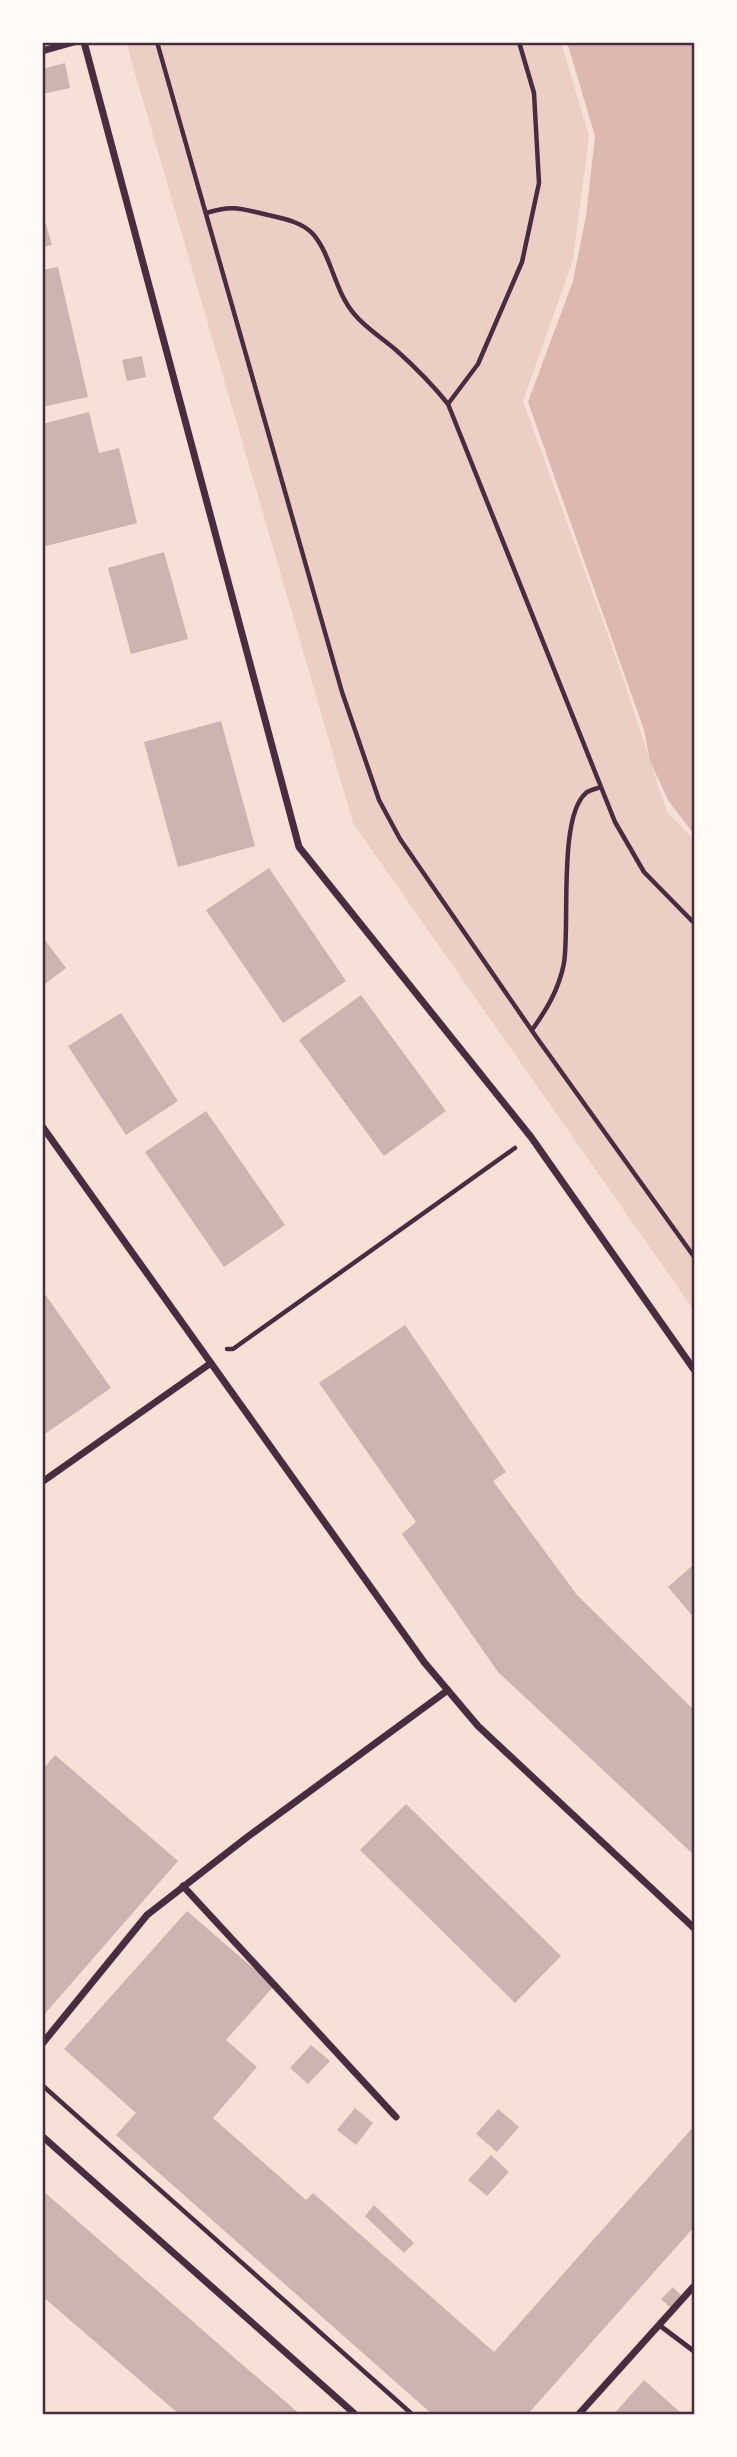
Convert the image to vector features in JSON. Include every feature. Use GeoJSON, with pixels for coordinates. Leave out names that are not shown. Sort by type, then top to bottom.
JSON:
{"type":"FeatureCollection","features":[{"type":"Feature","properties":{"kind":"street"},"geometry":{"type":"LineString","coordinates":[[42,51],[74,42]]}},
{"type":"Feature","properties":{"kind":"street"},"geometry":{"type":"LineString","coordinates":[[84,42],[299,847],[531,1137],[695,1371]]}},
{"type":"Feature","properties":{"kind":"street"},"geometry":{"type":"LineString","coordinates":[[42,1126],[424,1662],[478,1726],[695,1929]]}},
{"type":"Feature","properties":{"kind":"street"},"geometry":{"type":"LineString","coordinates":[[42,1482],[211,1363]]}},
{"type":"Feature","properties":{"kind":"street"},"geometry":{"type":"LineString","coordinates":[[42,2044],[147,1915],[448,1690]]}},
{"type":"Feature","properties":{"kind":"street"},"geometry":{"type":"LineString","coordinates":[[183,1886],[396,2117]]}},
{"type":"Feature","properties":{"kind":"street"},"geometry":{"type":"LineString","coordinates":[[42,2136],[356,2415]]}},
{"type":"Feature","properties":{"kind":"street"},"geometry":{"type":"LineString","coordinates":[[578,2415],[695,2285]]}},
{"type":"Feature","properties":{"kind":"lane"},"geometry":{"type":"LineString","coordinates":[[659,2325],[695,2352]]}},
{"type":"Feature","properties":{"kind":"path"},"geometry":{"type":"LineString","coordinates":[[156,42],[342,692],[379,800],[400,839],[695,1258]]}},
{"type":"Feature","properties":{"kind":"path"},"geometry":{"type":"LineString","coordinates":[[448,404],[478,364],[523,262],[539,183],[534,93],[519,42]]}},
{"type":"Feature","properties":{"kind":"path"},"geometry":{"type":"LineString","coordinates":[[206,213],[225,207],[241,209],[292,222],[312,233],[320,245],[343,300],[356,317],[427,378],[448,404],[615,822],[644,872],[695,924]]}},
{"type":"Feature","properties":{"kind":"path"},"geometry":{"type":"LineString","coordinates":[[532,1030],[549,1007],[564,961],[569,839],[573,815],[585,793],[601,787]]}},
{"type":"Feature","properties":{"kind":"path"},"geometry":{"type":"LineString","coordinates":[[202,1350],[233,1349],[531,1137]]}},
{"type":"Feature","properties":{"kind":"path"},"geometry":{"type":"LineString","coordinates":[[42,2085],[413,2415]]}},
{"type":"Feature","properties":{"kind":"shaded area"},"geometry":{"type":"Polygon","coordinates":[[[126,42],[561,42],[589,136],[573,260],[523,401],[617,660],[667,812],[695,840],[695,1312],[353,823],[126,42]]]}},
{"type":"Feature","properties":{"kind":"shaded area"},"geometry":{"type":"Polygon","coordinates":[[[567,42],[695,42],[695,836],[668,800],[650,761],[644,730],[528,402],[573,281],[586,216],[595,136],[567,42]]]}},
{"type":"Feature","properties":{"kind":"building"},"geometry":{"type":"Polygon","coordinates":[[[65,63],[70,88],[42,94],[42,69],[65,63]]]}},
{"type":"Feature","properties":{"kind":"building"},"geometry":{"type":"Polygon","coordinates":[[[42,211],[52,245],[42,247],[42,211]]]}},
{"type":"Feature","properties":{"kind":"building"},"geometry":{"type":"Polygon","coordinates":[[[58,267],[88,397],[42,407],[42,270],[58,267]]]}},
{"type":"Feature","properties":{"kind":"building"},"geometry":{"type":"Polygon","coordinates":[[[142,356],[146,377],[127,381],[122,360],[142,356]]]}},
{"type":"Feature","properties":{"kind":"building"},"geometry":{"type":"Polygon","coordinates":[[[89,412],[99,453],[119,448],[137,523],[42,547],[42,424],[89,412]]]}},
{"type":"Feature","properties":{"kind":"building"},"geometry":{"type":"Polygon","coordinates":[[[164,552],[188,639],[131,654],[108,568],[164,552]]]}},
{"type":"Feature","properties":{"kind":"building"},"geometry":{"type":"Polygon","coordinates":[[[221,721],[255,846],[178,867],[144,742],[221,721]]]}},
{"type":"Feature","properties":{"kind":"building"},"geometry":{"type":"Polygon","coordinates":[[[269,868],[346,981],[283,1023],[206,910],[269,868]]]}},
{"type":"Feature","properties":{"kind":"building"},"geometry":{"type":"Polygon","coordinates":[[[42,936],[66,968],[42,986],[42,936]]]}},
{"type":"Feature","properties":{"kind":"building"},"geometry":{"type":"Polygon","coordinates":[[[361,995],[446,1111],[384,1156],[299,1040],[361,995]]]}},
{"type":"Feature","properties":{"kind":"building"},"geometry":{"type":"Polygon","coordinates":[[[121,1013],[178,1101],[126,1135],[68,1046],[121,1013]]]}},
{"type":"Feature","properties":{"kind":"building"},"geometry":{"type":"Polygon","coordinates":[[[206,1111],[285,1225],[224,1267],[145,1152],[206,1111]]]}},
{"type":"Feature","properties":{"kind":"building"},"geometry":{"type":"Polygon","coordinates":[[[42,1290],[111,1388],[42,1436],[42,1290]]]}},
{"type":"Feature","properties":{"kind":"building"},"geometry":{"type":"Polygon","coordinates":[[[405,1325],[506,1472],[493,1481],[577,1595],[695,1711],[695,1856],[498,1672],[402,1534],[416,1522],[319,1383],[405,1325]]]}},
{"type":"Feature","properties":{"kind":"building"},"geometry":{"type":"Polygon","coordinates":[[[692,1566],[695,1569],[695,1619],[668,1587],[692,1566]]]}},
{"type":"Feature","properties":{"kind":"building"},"geometry":{"type":"Polygon","coordinates":[[[55,1755],[178,1861],[42,2017],[42,1770],[55,1755]]]}},
{"type":"Feature","properties":{"kind":"building"},"geometry":{"type":"Polygon","coordinates":[[[406,1804],[561,1956],[515,2003],[360,1850],[406,1804]]]}},
{"type":"Feature","properties":{"kind":"building"},"geometry":{"type":"Polygon","coordinates":[[[187,1911],[274,1986],[226,2040],[257,2067],[213,2118],[306,2200],[313,2193],[494,2352],[695,2125],[695,2226],[527,2415],[433,2415],[116,2135],[136,2113],[64,2049],[187,1911]]]}},
{"type":"Feature","properties":{"kind":"building"},"geometry":{"type":"Polygon","coordinates":[[[311,2045],[330,2061],[308,2084],[290,2068],[311,2045]]]}},
{"type":"Feature","properties":{"kind":"building"},"geometry":{"type":"Polygon","coordinates":[[[355,2108],[373,2123],[356,2145],[337,2130],[355,2108]]]}},
{"type":"Feature","properties":{"kind":"building"},"geometry":{"type":"Polygon","coordinates":[[[498,2109],[519,2127],[497,2152],[476,2134],[498,2109]]]}},
{"type":"Feature","properties":{"kind":"building"},"geometry":{"type":"Polygon","coordinates":[[[491,2155],[509,2172],[487,2196],[468,2180],[491,2155]]]}},
{"type":"Feature","properties":{"kind":"building"},"geometry":{"type":"Polygon","coordinates":[[[42,2190],[301,2415],[180,2415],[42,2296],[42,2190]]]}},
{"type":"Feature","properties":{"kind":"building"},"geometry":{"type":"Polygon","coordinates":[[[374,2205],[414,2243],[404,2253],[365,2216],[374,2205]]]}},
{"type":"Feature","properties":{"kind":"building"},"geometry":{"type":"Polygon","coordinates":[[[673,2287],[683,2297],[672,2309],[661,2299],[673,2287]]]}},
{"type":"Feature","properties":{"kind":"building"},"geometry":{"type":"Polygon","coordinates":[[[644,2380],[683,2415],[613,2415],[644,2380]]]}}]}
